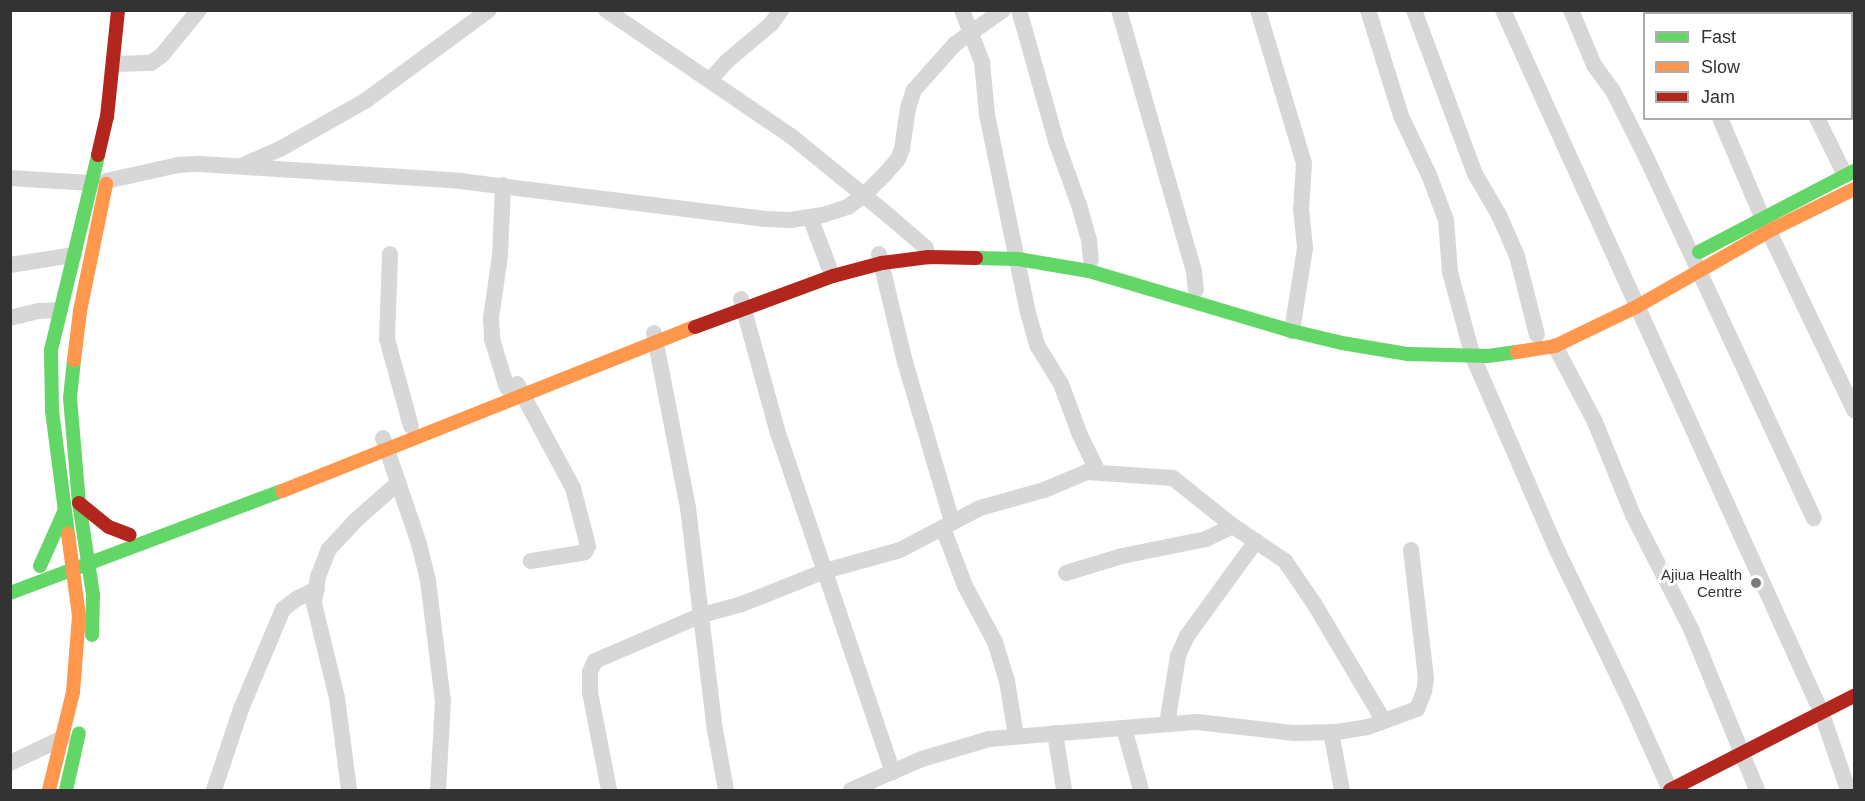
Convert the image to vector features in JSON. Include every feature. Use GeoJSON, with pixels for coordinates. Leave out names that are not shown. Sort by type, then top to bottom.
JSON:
{"type":"FeatureCollection","features":[{"type":"Feature","properties":{"kind":"street"},"geometry":{"type":"LineString","coordinates":[[49,790],[73,692],[79,616],[70,563],[50,379],[51,350],[74,255],[99,182],[125,69],[118,10]]}},
{"type":"Feature","properties":{"kind":"street"},"geometry":{"type":"LineString","coordinates":[[125,69],[151,63],[162,55],[199,10]]}},
{"type":"Feature","properties":{"kind":"street"},"geometry":{"type":"LineString","coordinates":[[236,168],[280,149],[365,101],[489,10]]}},
{"type":"Feature","properties":{"kind":"street"},"geometry":{"type":"LineString","coordinates":[[606,10],[791,136],[864,195],[927,252]]}},
{"type":"Feature","properties":{"kind":"street"},"geometry":{"type":"LineString","coordinates":[[710,80],[726,62],[771,24],[781,10]]}},
{"type":"Feature","properties":{"kind":"street"},"geometry":{"type":"LineString","coordinates":[[962,10],[969,34],[982,62],[993,147],[1023,291],[1037,345],[1061,384],[1080,435],[1098,472]]}},
{"type":"Feature","properties":{"kind":"street"},"geometry":{"type":"LineString","coordinates":[[10,178],[99,182],[178,165],[503,185],[764,219],[791,220],[810,217],[848,207],[864,195],[898,159],[914,90],[955,44],[1003,10]]}},
{"type":"Feature","properties":{"kind":"street"},"geometry":{"type":"LineString","coordinates":[[1019,10],[1057,144],[1079,205],[1089,241],[1091,260]]}},
{"type":"Feature","properties":{"kind":"street"},"geometry":{"type":"LineString","coordinates":[[1119,10],[1194,272],[1196,290]]}},
{"type":"Feature","properties":{"kind":"street"},"geometry":{"type":"LineString","coordinates":[[1258,10],[1304,163],[1301,209],[1305,248],[1293,325]]}},
{"type":"Feature","properties":{"kind":"street"},"geometry":{"type":"LineString","coordinates":[[1368,10],[1401,116],[1446,220],[1450,272],[1472,350],[1557,550],[1670,790],[1743,755],[1854,696]]}},
{"type":"Feature","properties":{"kind":"street"},"geometry":{"type":"LineString","coordinates":[[1414,10],[1475,174],[1499,215],[1516,256],[1537,335]]}},
{"type":"Feature","properties":{"kind":"street"},"geometry":{"type":"LineString","coordinates":[[1503,10],[1822,714],[1848,790]]}},
{"type":"Feature","properties":{"kind":"street"},"geometry":{"type":"LineString","coordinates":[[1571,10],[1584,44],[1594,64],[1613,91],[1691,263],[1814,518]]}},
{"type":"Feature","properties":{"kind":"street"},"geometry":{"type":"LineString","coordinates":[[91,653],[93,595],[79,503],[71,407],[73,361],[107,117],[125,69]]}},
{"type":"Feature","properties":{"kind":"street"},"geometry":{"type":"LineString","coordinates":[[1721,120],[1765,224],[1854,410]]}},
{"type":"Feature","properties":{"kind":"street"},"geometry":{"type":"LineString","coordinates":[[1017,254],[1293,325],[1472,350],[1557,334],[1633,301],[1691,263],[1765,224],[1852,184],[1818,120]]}},
{"type":"Feature","properties":{"kind":"street"},"geometry":{"type":"LineString","coordinates":[[503,185],[500,256],[491,318],[492,339],[515,389],[542,427],[573,488],[588,546],[585,552],[531,561]]}},
{"type":"Feature","properties":{"kind":"street"},"geometry":{"type":"LineString","coordinates":[[810,217],[830,267]]}},
{"type":"Feature","properties":{"kind":"street"},"geometry":{"type":"LineString","coordinates":[[384,443],[411,426],[742,304],[830,267],[927,252],[1017,254],[1091,260],[1196,290],[1293,325]]}},
{"type":"Feature","properties":{"kind":"street"},"geometry":{"type":"LineString","coordinates":[[390,254],[387,339],[411,426]]}},
{"type":"Feature","properties":{"kind":"street"},"geometry":{"type":"LineString","coordinates":[[10,265],[74,255]]}},
{"type":"Feature","properties":{"kind":"street"},"geometry":{"type":"LineString","coordinates":[[742,304],[833,276],[881,258]]}},
{"type":"Feature","properties":{"kind":"street"},"geometry":{"type":"LineString","coordinates":[[881,258],[904,362],[965,586],[995,642],[1007,681],[1016,736]]}},
{"type":"Feature","properties":{"kind":"street"},"geometry":{"type":"LineString","coordinates":[[1472,350],[1537,335],[1557,334],[1633,301],[1648,284]]}},
{"type":"Feature","properties":{"kind":"street"},"geometry":{"type":"LineString","coordinates":[[742,304],[778,433],[893,772]]}},
{"type":"Feature","properties":{"kind":"street"},"geometry":{"type":"LineString","coordinates":[[10,318],[39,311],[60,310]]}},
{"type":"Feature","properties":{"kind":"street"},"geometry":{"type":"LineString","coordinates":[[1557,334],[1633,515],[1691,629],[1757,790]]}},
{"type":"Feature","properties":{"kind":"street"},"geometry":{"type":"LineString","coordinates":[[655,337],[688,508],[716,730],[726,790]]}},
{"type":"Feature","properties":{"kind":"street"},"geometry":{"type":"LineString","coordinates":[[10,593],[49,582],[70,563],[268,497],[384,443],[515,389]]}},
{"type":"Feature","properties":{"kind":"street"},"geometry":{"type":"LineString","coordinates":[[384,443],[419,544],[435,626],[443,701],[438,790]]}},
{"type":"Feature","properties":{"kind":"street"},"geometry":{"type":"LineString","coordinates":[[609,790],[590,692],[592,666],[595,661],[702,615],[742,603],[825,571],[900,550],[980,508],[1044,490],[1087,472],[1173,478],[1233,526],[1285,561],[1315,605],[1384,721]]}},
{"type":"Feature","properties":{"kind":"street"},"geometry":{"type":"LineString","coordinates":[[349,790],[338,699],[314,604],[328,549],[356,520],[398,483]]}},
{"type":"Feature","properties":{"kind":"street"},"geometry":{"type":"LineString","coordinates":[[79,503],[101,522],[131,542]]}},
{"type":"Feature","properties":{"kind":"street"},"geometry":{"type":"LineString","coordinates":[[49,582],[64,511]]}},
{"type":"Feature","properties":{"kind":"street"},"geometry":{"type":"LineString","coordinates":[[1066,573],[1122,556],[1206,539],[1233,526]]}},
{"type":"Feature","properties":{"kind":"street"},"geometry":{"type":"LineString","coordinates":[[1167,724],[1178,656],[1187,636],[1256,541]]}},
{"type":"Feature","properties":{"kind":"street"},"geometry":{"type":"LineString","coordinates":[[93,595],[100,580],[131,542]]}},
{"type":"Feature","properties":{"kind":"street"},"geometry":{"type":"LineString","coordinates":[[851,790],[955,748],[1016,736],[1220,722],[1294,733],[1331,732],[1384,721],[1417,709],[1424,692],[1425,678],[1411,550]]}},
{"type":"Feature","properties":{"kind":"street"},"geometry":{"type":"LineString","coordinates":[[10,578],[49,582],[79,616]]}},
{"type":"Feature","properties":{"kind":"street"},"geometry":{"type":"LineString","coordinates":[[214,790],[241,709],[283,609],[298,598],[317,589]]}},
{"type":"Feature","properties":{"kind":"street"},"geometry":{"type":"LineString","coordinates":[[66,790],[89,672]]}},
{"type":"Feature","properties":{"kind":"street"},"geometry":{"type":"LineString","coordinates":[[1124,728],[1141,790]]}},
{"type":"Feature","properties":{"kind":"street"},"geometry":{"type":"LineString","coordinates":[[1331,732],[1342,790]]}},
{"type":"Feature","properties":{"kind":"street"},"geometry":{"type":"LineString","coordinates":[[1055,733],[1064,790]]}},
{"type":"Feature","properties":{"kind":"street"},"geometry":{"type":"LineString","coordinates":[[10,763],[63,738]]}},
{"type":"Feature","properties":{"kind":"traffic: fast"},"geometry":{"type":"LineString","coordinates":[[68,534],[52,410],[51,350],[98,155]]}},
{"type":"Feature","properties":{"kind":"traffic: fast"},"geometry":{"type":"LineString","coordinates":[[1699,252],[1854,171]]}},
{"type":"Feature","properties":{"kind":"traffic: fast"},"geometry":{"type":"LineString","coordinates":[[976,258],[1018,259],[1089,271],[1292,331],[1342,343],[1408,354],[1488,356],[1517,352]]}},
{"type":"Feature","properties":{"kind":"traffic: fast"},"geometry":{"type":"LineString","coordinates":[[74,360],[70,398],[79,503],[93,595],[92,635]]}},
{"type":"Feature","properties":{"kind":"traffic: fast"},"geometry":{"type":"LineString","coordinates":[[10,593],[282,491]]}},
{"type":"Feature","properties":{"kind":"traffic: fast"},"geometry":{"type":"LineString","coordinates":[[40,566],[64,512]]}},
{"type":"Feature","properties":{"kind":"traffic: fast"},"geometry":{"type":"LineString","coordinates":[[66,790],[79,733]]}},
{"type":"Feature","properties":{"kind":"traffic: slow"},"geometry":{"type":"LineString","coordinates":[[74,360],[80,311],[106,184]]}},
{"type":"Feature","properties":{"kind":"traffic: slow"},"geometry":{"type":"LineString","coordinates":[[1517,352],[1555,346],[1636,307],[1769,231],[1854,189]]}},
{"type":"Feature","properties":{"kind":"traffic: slow"},"geometry":{"type":"LineString","coordinates":[[282,491],[695,327]]}},
{"type":"Feature","properties":{"kind":"traffic: slow"},"geometry":{"type":"LineString","coordinates":[[49,790],[73,692],[79,616],[68,534]]}},
{"type":"Feature","properties":{"kind":"traffic: jam"},"geometry":{"type":"LineString","coordinates":[[98,155],[107,117],[118,10]]}},
{"type":"Feature","properties":{"kind":"traffic: jam"},"geometry":{"type":"LineString","coordinates":[[695,327],[833,276],[882,263],[929,257],[976,258]]}},
{"type":"Feature","properties":{"kind":"traffic: jam"},"geometry":{"type":"LineString","coordinates":[[79,503],[109,527],[130,535]]}},
{"type":"Feature","properties":{"kind":"traffic: jam"},"geometry":{"type":"LineString","coordinates":[[1670,790],[1854,696]]}},
{"type":"Feature","properties":{"kind":"place","name":"Ajiua Health Centre"},"geometry":{"type":"Point","coordinates":[1756,583]}}]}
